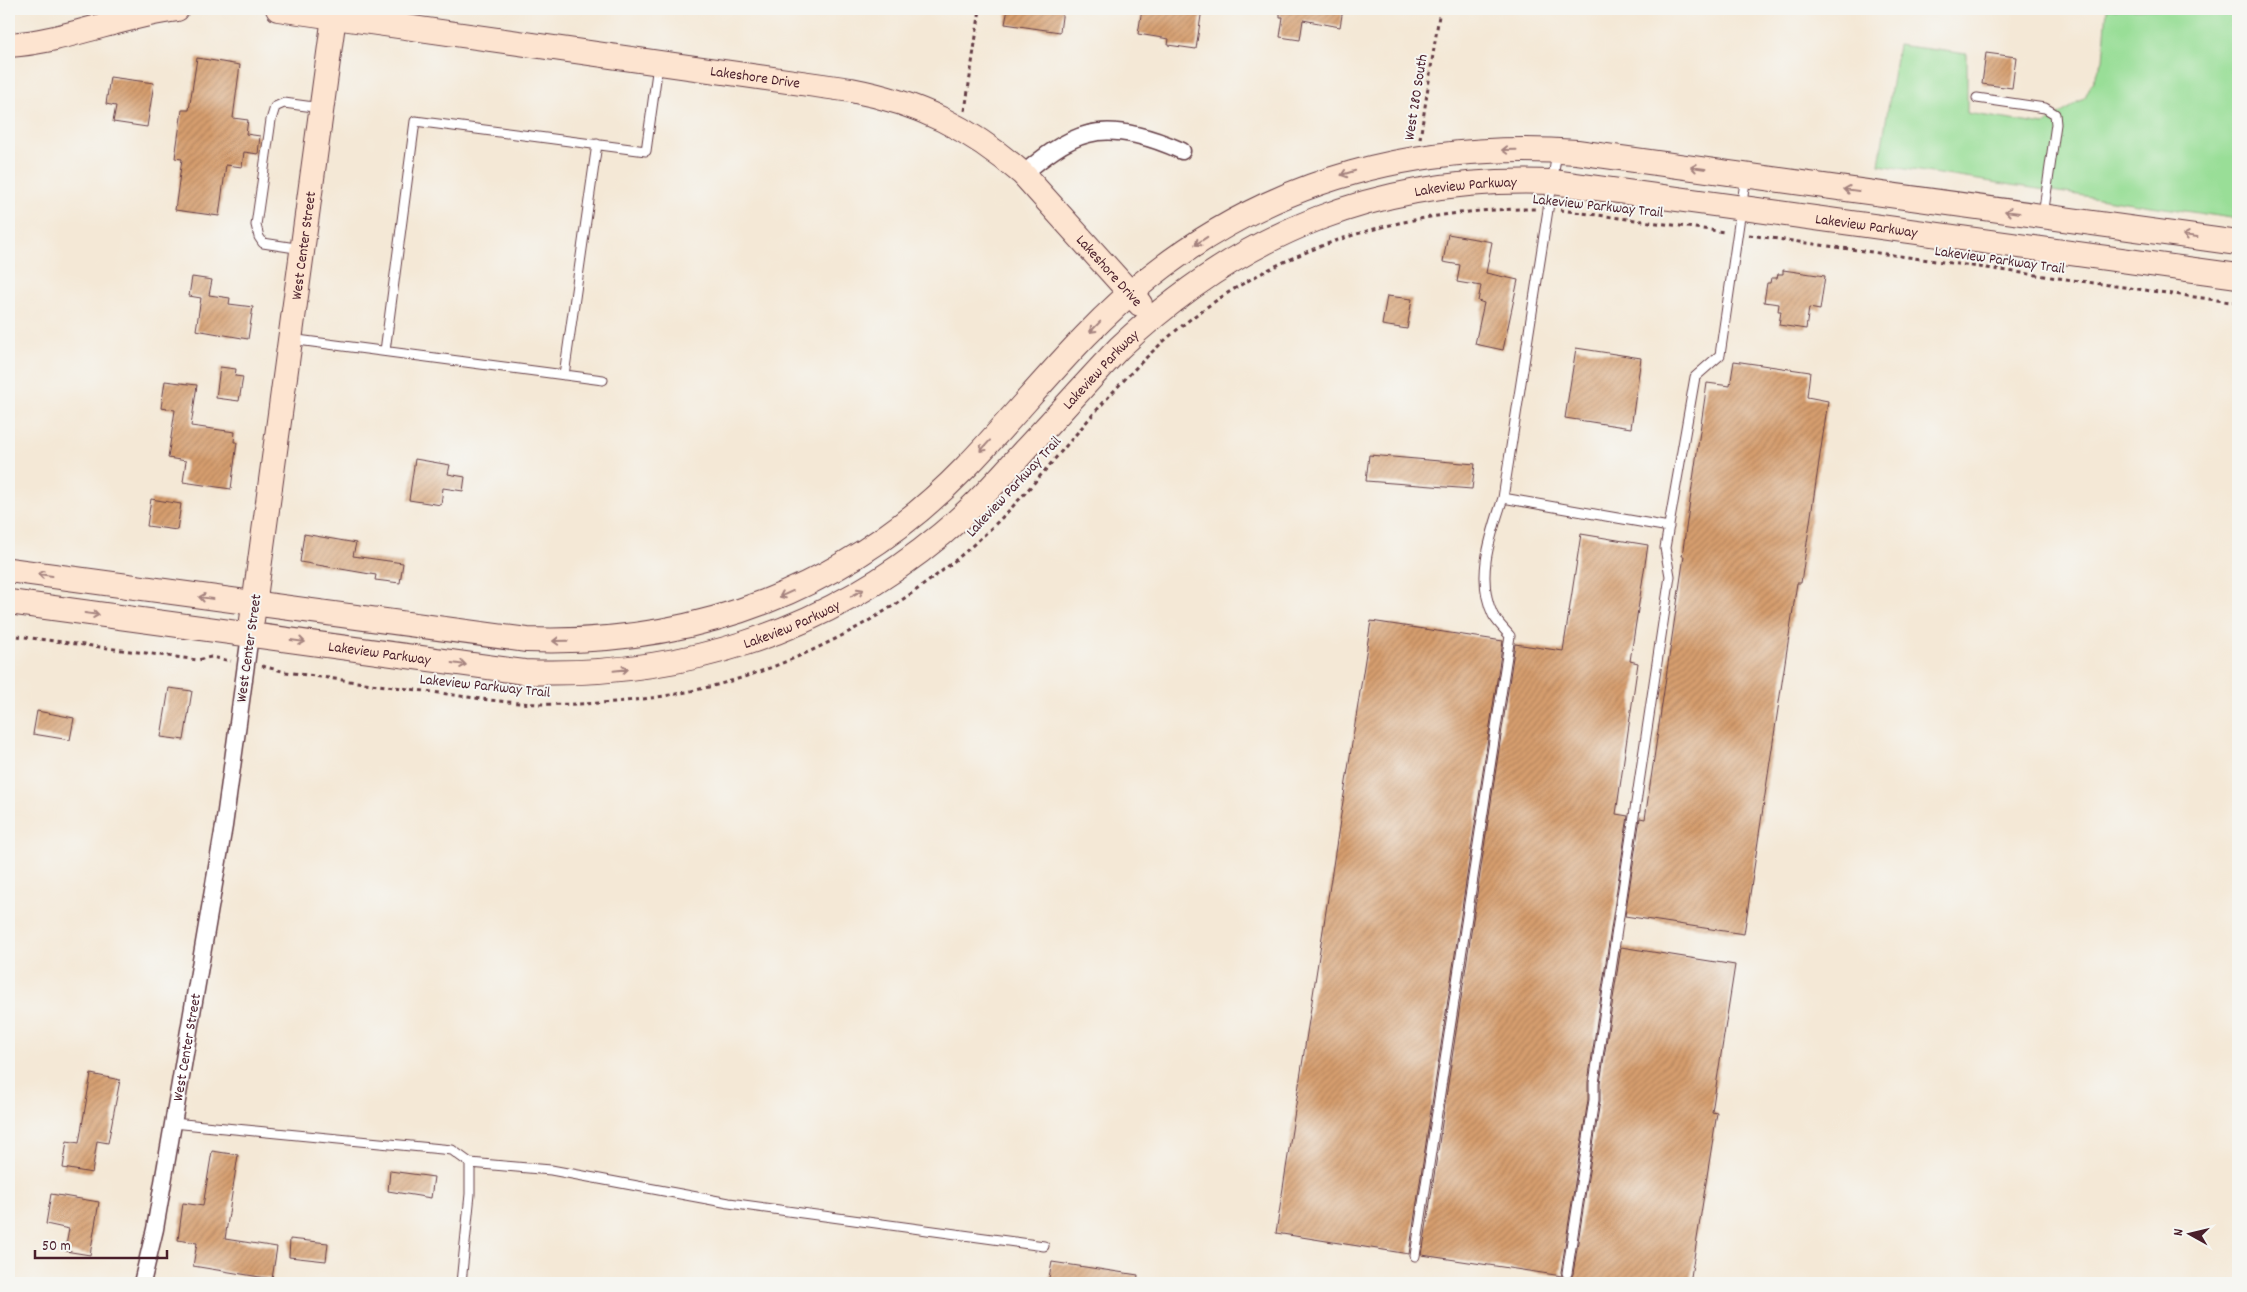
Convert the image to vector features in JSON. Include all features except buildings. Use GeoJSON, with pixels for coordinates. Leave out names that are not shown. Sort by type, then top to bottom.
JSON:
{"type":"FeatureCollection","features":[{"type":"Feature","properties":{"kind":"main road"},"geometry":{"type":"LineString","coordinates":[[9,45],[53,39],[146,14],[178,9]]}},
{"type":"Feature","properties":{"kind":"main road","name":"Lakeshore Drive"},"geometry":{"type":"LineString","coordinates":[[278,9],[334,13],[873,94],[913,106],[962,129],[996,151],[1023,174],[1152,317]]}},
{"type":"Feature","properties":{"kind":"main road","name":"West Center Street"},"geometry":{"type":"LineString","coordinates":[[250,635],[334,13]]}},
{"type":"Feature","properties":{"kind":"main road","name":"Lakeview Parkway"},"geometry":{"type":"LineString","coordinates":[[9,570],[254,605],[507,638],[547,641],[606,639],[696,625],[748,609],[785,594],[842,566],[869,549],[920,510],[966,467],[1095,326],[1130,293],[1207,236],[1263,206],[1323,181],[1417,158],[1481,150],[1557,151],[1746,175],[2238,243]]}},
{"type":"Feature","properties":{"kind":"main road","name":"Lakeview Parkway"},"geometry":{"type":"LineString","coordinates":[[9,602],[493,669],[589,673],[653,666],[716,653],[807,620],[864,589],[911,558],[942,534],[986,492],[1118,348],[1152,317],[1192,286],[1245,252],[1280,234],[1332,212],[1392,195],[1456,184],[1511,181],[1552,182],[2238,276]]}},
{"type":"Feature","properties":{"kind":"street"},"geometry":{"type":"LineString","coordinates":[[1023,174],[1041,159],[1072,140],[1090,133],[1109,132],[1141,135],[1161,141],[1182,151]]}},
{"type":"Feature","properties":{"kind":"street","name":"West Center Street"},"geometry":{"type":"LineString","coordinates":[[142,1283],[155,1230],[224,826],[250,635]]}},
{"type":"Feature","properties":{"kind":"lane"},"geometry":{"type":"LineString","coordinates":[[385,351],[415,121],[646,151],[659,63]]}},
{"type":"Feature","properties":{"kind":"lane"},"geometry":{"type":"LineString","coordinates":[[1978,98],[2045,108],[2055,114],[2056,124],[2043,216]]}},
{"type":"Feature","properties":{"kind":"lane"},"geometry":{"type":"LineString","coordinates":[[303,249],[263,243],[259,237],[256,225],[271,120],[275,107],[284,103],[322,108]]}},
{"type":"Feature","properties":{"kind":"lane"},"geometry":{"type":"LineString","coordinates":[[564,375],[597,144]]}},
{"type":"Feature","properties":{"kind":"lane"},"geometry":{"type":"LineString","coordinates":[[1415,1256],[1510,636],[1494,616],[1484,586],[1490,538],[1503,498],[1557,151]]}},
{"type":"Feature","properties":{"kind":"lane"},"geometry":{"type":"LineString","coordinates":[[1566,1273],[1594,1100],[1594,1083],[1670,576],[1665,548],[1696,376],[1720,355],[1746,175]]}},
{"type":"Feature","properties":{"kind":"lane"},"geometry":{"type":"LineString","coordinates":[[290,339],[603,380]]}},
{"type":"Feature","properties":{"kind":"lane"},"geometry":{"type":"LineString","coordinates":[[1503,498],[1669,527]]}},
{"type":"Feature","properties":{"kind":"lane"},"geometry":{"type":"LineString","coordinates":[[173,1123],[452,1150],[470,1163],[551,1170],[728,1203],[1044,1246]]}},
{"type":"Feature","properties":{"kind":"lane"},"geometry":{"type":"LineString","coordinates":[[461,1283],[470,1194],[470,1163]]}},
{"type":"Feature","properties":{"kind":"path"},"geometry":{"type":"LineString","coordinates":[[962,129],[980,9]]}},
{"type":"Feature","properties":{"kind":"path","name":"West 280 South"},"geometry":{"type":"LineString","coordinates":[[1417,158],[1440,9]]}},
{"type":"Feature","properties":{"kind":"path","name":"Lakeview Parkway Trail"},"geometry":{"type":"LineString","coordinates":[[274,668],[286,672],[459,696],[537,704],[604,702],[660,697],[695,690],[756,673],[807,652],[880,616],[966,552],[1017,502],[1142,361],[1191,319],[1246,282],[1311,250],[1363,231],[1394,223],[1465,211],[1502,208],[1548,209],[2238,303]]}},
{"type":"Feature","properties":{"kind":"path"},"geometry":{"type":"LineString","coordinates":[[9,634],[198,660],[221,659]]}},
{"type":"Feature","properties":{"kind":"green space"},"geometry":{"type":"Polygon","coordinates":[[[2107,9],[2238,9],[2238,219],[1879,165],[1898,45],[1967,54],[1967,113],[2044,125],[2085,97],[2103,60],[2107,9]]]}}]}
